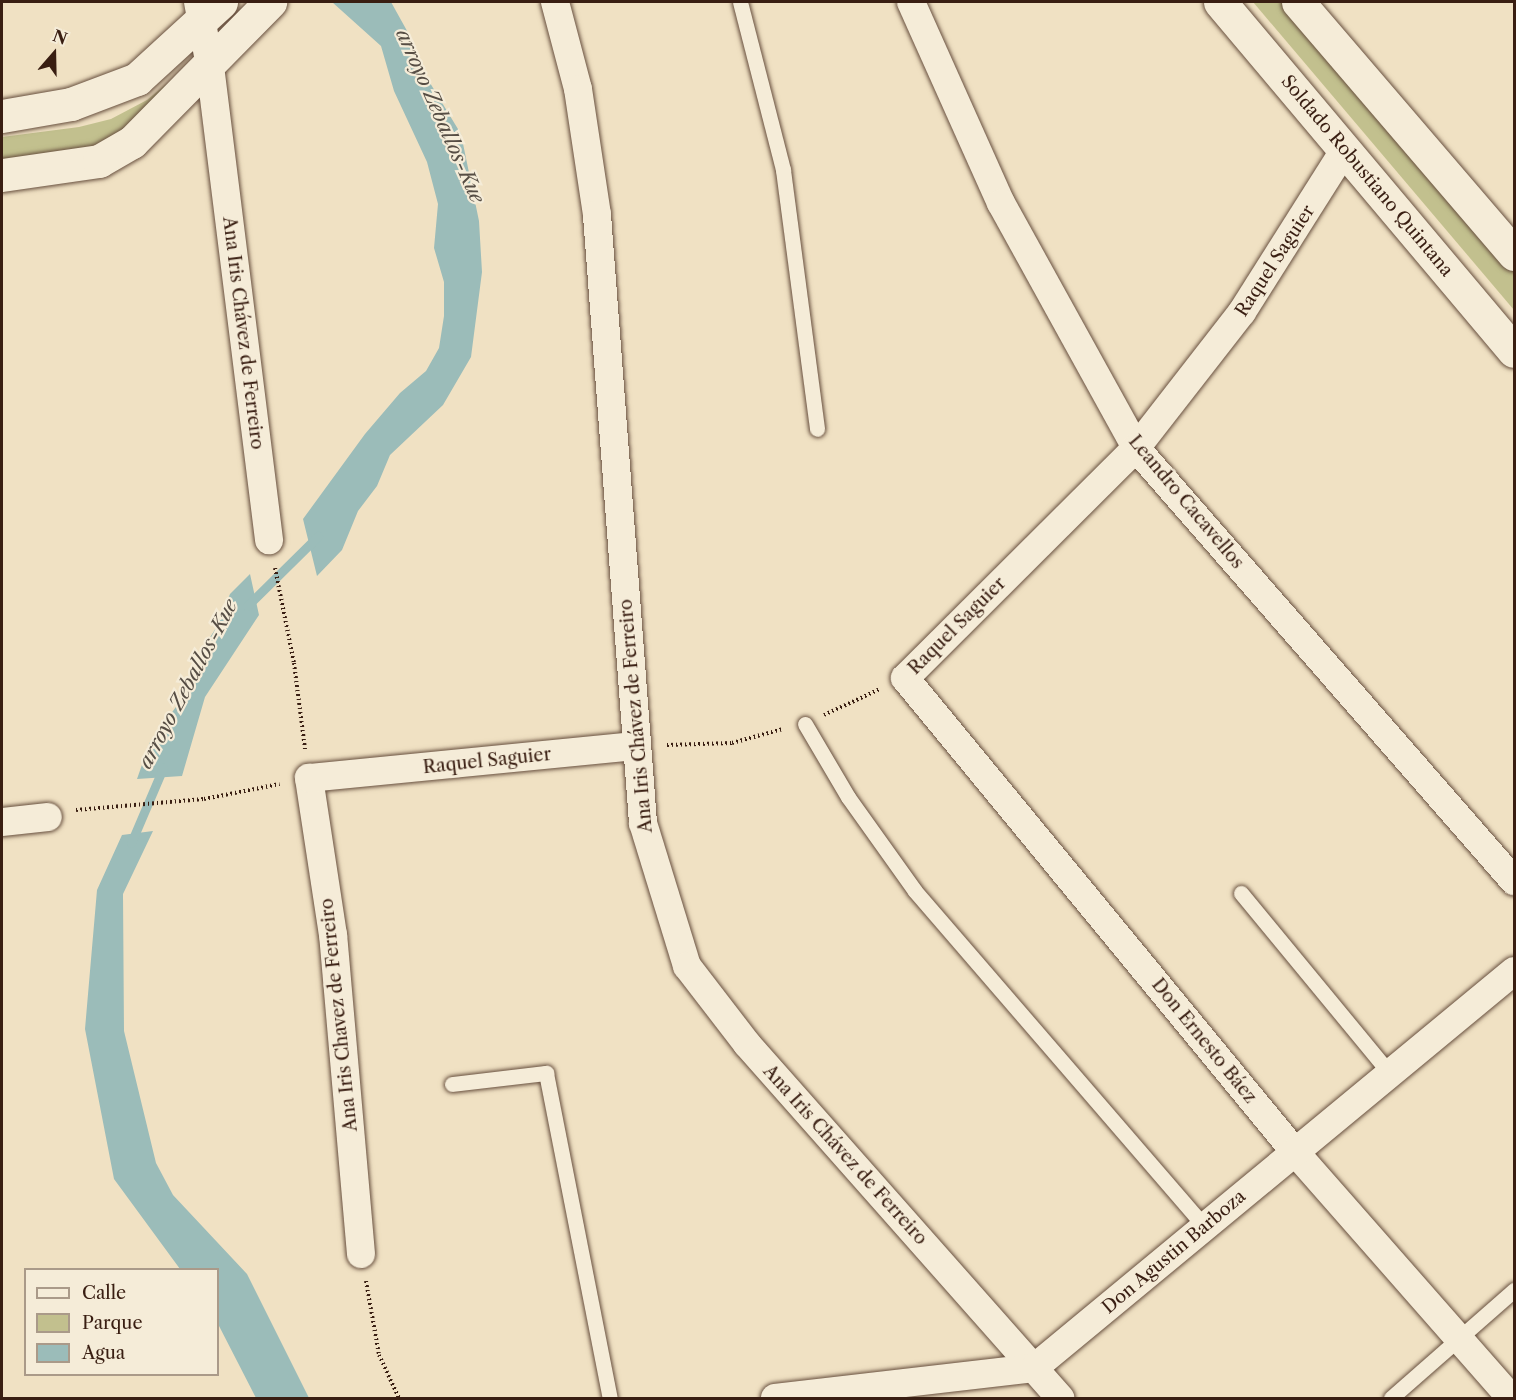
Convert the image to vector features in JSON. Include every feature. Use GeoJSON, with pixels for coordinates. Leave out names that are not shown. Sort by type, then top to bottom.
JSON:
{"type":"FeatureCollection","features":[{"type":"Feature","properties":{"kind":"street"},"geometry":{"type":"LineString","coordinates":[[2,176],[99,160],[132,142],[210,66],[270,2]]}},
{"type":"Feature","properties":{"kind":"street","name":"Ana Iris Chávez de Ferreiro"},"geometry":{"type":"LineString","coordinates":[[555,2],[578,88],[597,215],[643,823],[687,966],[747,1044],[1060,1398]]}},
{"type":"Feature","properties":{"kind":"street","name":"Leandro Cacavellos"},"geometry":{"type":"LineString","coordinates":[[911,2],[1001,203],[1136,448],[1515,881]]}},
{"type":"Feature","properties":{"kind":"street","name":"Soldado Robustiano Quintana"},"geometry":{"type":"LineString","coordinates":[[1220,2],[1515,351]]}},
{"type":"Feature","properties":{"kind":"street"},"geometry":{"type":"LineString","coordinates":[[1298,2],[1515,254]]}},
{"type":"Feature","properties":{"kind":"street"},"geometry":{"type":"LineString","coordinates":[[2,116],[71,104],[136,79],[207,8]]}},
{"type":"Feature","properties":{"kind":"street","name":"Ana Iris Chávez de Ferreiro"},"geometry":{"type":"LineString","coordinates":[[207,8],[210,66],[269,540]]}},
{"type":"Feature","properties":{"kind":"street","name":"Raquel Saguier"},"geometry":{"type":"LineString","coordinates":[[905,678],[1136,448],[1242,312],[1345,149]]}},
{"type":"Feature","properties":{"kind":"street","name":"Don Ernesto Báez"},"geometry":{"type":"LineString","coordinates":[[905,678],[1295,1152],[1511,1398]]}},
{"type":"Feature","properties":{"kind":"street","name":"Raquel Saguier"},"geometry":{"type":"LineString","coordinates":[[309,778],[636,746]]}},
{"type":"Feature","properties":{"kind":"street","name":"Ana Iris Chavez de Ferreiro"},"geometry":{"type":"LineString","coordinates":[[309,778],[333,936],[362,1254]]}},
{"type":"Feature","properties":{"kind":"street"},"geometry":{"type":"LineString","coordinates":[[2,822],[48,817]]}},
{"type":"Feature","properties":{"kind":"street","name":"Don Agustin Barboza"},"geometry":{"type":"LineString","coordinates":[[1034,1368],[1515,971]]}},
{"type":"Feature","properties":{"kind":"street"},"geometry":{"type":"LineString","coordinates":[[775,1398],[1034,1368]]}},
{"type":"Feature","properties":{"kind":"lane"},"geometry":{"type":"LineString","coordinates":[[740,2],[783,170],[817,429]]}},
{"type":"Feature","properties":{"kind":"lane"},"geometry":{"type":"LineString","coordinates":[[805,724],[848,797],[915,891],[1205,1227]]}},
{"type":"Feature","properties":{"kind":"lane"},"geometry":{"type":"LineString","coordinates":[[1241,893],[1390,1074]]}},
{"type":"Feature","properties":{"kind":"lane"},"geometry":{"type":"LineString","coordinates":[[452,1084],[546,1073],[610,1398]]}},
{"type":"Feature","properties":{"kind":"lane"},"geometry":{"type":"LineString","coordinates":[[1390,1398],[1515,1290]]}},
{"type":"Feature","properties":{"kind":"path"},"geometry":{"type":"LineString","coordinates":[[89,807],[204,799],[309,778],[294,663],[269,540]]}},
{"type":"Feature","properties":{"kind":"path","name":"Raquel Saguier"},"geometry":{"type":"LineString","coordinates":[[636,746],[732,743],[805,724],[905,678]]}},
{"type":"Feature","properties":{"kind":"path"},"geometry":{"type":"LineString","coordinates":[[362,1254],[379,1355],[399,1398]]}},
{"type":"Feature","properties":{"kind":"green space"},"geometry":{"type":"Polygon","coordinates":[[[1253,2],[1285,2],[1514,268],[1514,310],[1253,2]]]}},
{"type":"Feature","properties":{"kind":"green space"},"geometry":{"type":"Polygon","coordinates":[[[175,77],[115,139],[102,146],[2,164],[2,137],[79,127],[111,119],[147,100],[175,77]]]}},
{"type":"Feature","properties":{"kind":"water"},"geometry":{"type":"Polygon","coordinates":[[[332,2],[391,2],[411,38],[424,73],[461,134],[479,221],[482,272],[471,357],[443,405],[390,455],[377,486],[358,511],[342,550],[317,576],[303,519],[365,434],[400,393],[426,371],[439,348],[444,316],[444,282],[434,248],[438,204],[427,162],[394,91],[381,46],[332,2]]]}},
{"type":"Feature","properties":{"kind":"water"},"geometry":{"type":"Polygon","coordinates":[[[250,574],[259,615],[205,697],[182,776],[137,779],[150,742],[187,692],[198,656],[216,628],[230,594],[250,574]]]}},
{"type":"Feature","properties":{"kind":"water"},"geometry":{"type":"Polygon","coordinates":[[[153,831],[123,894],[124,1031],[156,1163],[173,1195],[247,1274],[309,1398],[256,1398],[219,1326],[219,1268],[179,1268],[114,1179],[85,1029],[97,890],[122,835],[153,831]]]}},
{"type":"Feature","properties":{"kind":"waterway","name":"arroyo Zeballos-Kue"},"geometry":{"type":"LineString","coordinates":[[247,606],[318,536]]}},
{"type":"Feature","properties":{"kind":"waterway","name":"arroyo Zeballos-Kue"},"geometry":{"type":"LineString","coordinates":[[131,843],[163,768]]}}]}
